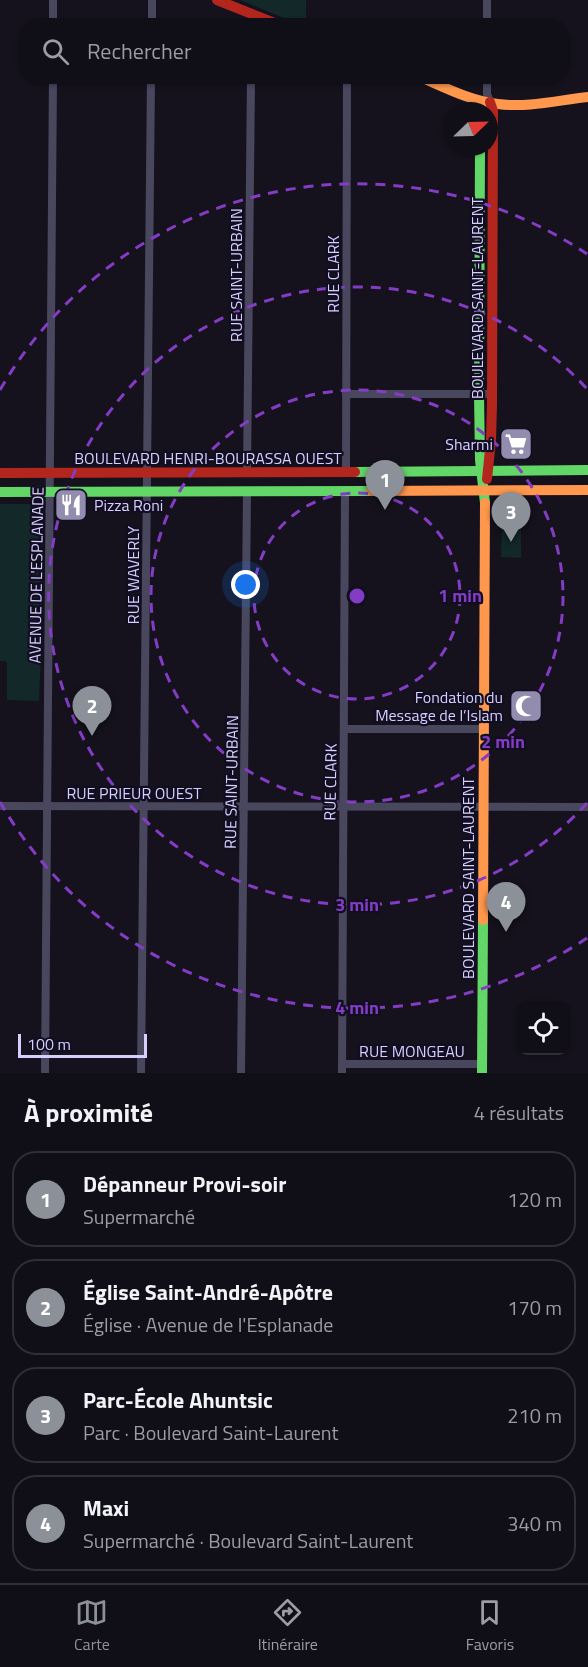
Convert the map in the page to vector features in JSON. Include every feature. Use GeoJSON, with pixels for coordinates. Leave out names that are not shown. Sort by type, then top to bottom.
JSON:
{"type":"FeatureCollection","features":[{"type":"Feature","properties":{"kind":"main road"},"geometry":{"type":"LineString","coordinates":[[217,0],[251,18]]}},
{"type":"Feature","properties":{"kind":"main road"},"geometry":{"type":"LineString","coordinates":[[439,84],[485,102]]}},
{"type":"Feature","properties":{"kind":"main road"},"geometry":{"type":"LineString","coordinates":[[498,103],[525,104],[588,97]]}},
{"type":"Feature","properties":{"kind":"main road","name":"BOULEVARD SAINT-LAURENT"},"geometry":{"type":"LineString","coordinates":[[480,156],[479,394],[485,471],[482,1069]]}},
{"type":"Feature","properties":{"kind":"main road","name":"BOULEVARD SAINT-LAURENT"},"geometry":{"type":"LineString","coordinates":[[485,471],[491,440],[493,156]]}},
{"type":"Feature","properties":{"kind":"main road","name":"BOULEVARD HENRI-BOURASSA OUEST"},"geometry":{"type":"LineString","coordinates":[[0,473],[588,470]]}},
{"type":"Feature","properties":{"kind":"main road","name":"BOULEVARD HENRI-BOURASSA OUEST"},"geometry":{"type":"LineString","coordinates":[[0,492],[345,492],[485,495],[588,490]]}},
{"type":"Feature","properties":{"kind":"street"},"geometry":{"type":"LineString","coordinates":[[53,0],[53,18]]}},
{"type":"Feature","properties":{"kind":"street"},"geometry":{"type":"LineString","coordinates":[[152,0],[152,18]]}},
{"type":"Feature","properties":{"kind":"street"},"geometry":{"type":"LineString","coordinates":[[487,0],[487,18]]}},
{"type":"Feature","properties":{"kind":"street","name":"AVENUE DE L'ESPLANADE"},"geometry":{"type":"LineString","coordinates":[[45,1073],[53,84]]}},
{"type":"Feature","properties":{"kind":"street","name":"RUE WAVERLY"},"geometry":{"type":"LineString","coordinates":[[141,1073],[151,84]]}},
{"type":"Feature","properties":{"kind":"street","name":"RUE SAINT-URBAIN"},"geometry":{"type":"LineString","coordinates":[[248,473],[251,84]]}},
{"type":"Feature","properties":{"kind":"street","name":"RUE CLARK"},"geometry":{"type":"LineString","coordinates":[[346,472],[347,84]]}},
{"type":"Feature","properties":{"kind":"street","name":"BOULEVARD SAINT-LAURENT"},"geometry":{"type":"LineString","coordinates":[[485,102],[486,84]]}},
{"type":"Feature","properties":{"kind":"street"},"geometry":{"type":"LineString","coordinates":[[346,394],[492,394]]}},
{"type":"Feature","properties":{"kind":"street","name":"RUE SAINT-URBAIN"},"geometry":{"type":"LineString","coordinates":[[241,1073],[247,492]]}},
{"type":"Feature","properties":{"kind":"street","name":"RUE CLARK"},"geometry":{"type":"LineString","coordinates":[[342,1073],[345,492]]}},
{"type":"Feature","properties":{"kind":"street"},"geometry":{"type":"LineString","coordinates":[[344,729],[484,729]]}},
{"type":"Feature","properties":{"kind":"street","name":"RUE PRIEUR OUEST"},"geometry":{"type":"LineString","coordinates":[[0,806],[588,807]]}},
{"type":"Feature","properties":{"kind":"street","name":"RUE MONGEAU"},"geometry":{"type":"LineString","coordinates":[[342,1064],[482,1069]]}},
{"type":"Feature","properties":{"kind":"green space"},"geometry":{"type":"Polygon","coordinates":[[[240,0],[306,0],[306,18],[284,18],[240,0]]]}},
{"type":"Feature","properties":{"kind":"green space"},"geometry":{"type":"Polygon","coordinates":[[[0,504],[36,504],[41,510],[42,628],[39,701],[7,700],[7,663],[0,661],[0,504]]]}},
{"type":"Feature","properties":{"kind":"green space"},"geometry":{"type":"Polygon","coordinates":[[[502,526],[521,526],[521,558],[501,557],[502,526]]]}},
{"type":"Feature","properties":{"kind":"traffic: fast"},"geometry":{"type":"LineString","coordinates":[[480,156],[479,394],[480,460],[485,503]]}},
{"type":"Feature","properties":{"kind":"traffic: fast"},"geometry":{"type":"LineString","coordinates":[[355,472],[588,470]]}},
{"type":"Feature","properties":{"kind":"traffic: fast"},"geometry":{"type":"LineString","coordinates":[[0,492],[371,491]]}},
{"type":"Feature","properties":{"kind":"traffic: fast"},"geometry":{"type":"LineString","coordinates":[[482,1073],[483,920]]}},
{"type":"Feature","properties":{"kind":"traffic: slow"},"geometry":{"type":"LineString","coordinates":[[436,84],[467,97],[509,105],[588,97]]}},
{"type":"Feature","properties":{"kind":"traffic: slow"},"geometry":{"type":"LineString","coordinates":[[371,491],[588,490]]}},
{"type":"Feature","properties":{"kind":"traffic: slow"},"geometry":{"type":"LineString","coordinates":[[483,920],[485,503]]}},
{"type":"Feature","properties":{"kind":"traffic: jam"},"geometry":{"type":"LineString","coordinates":[[217,0],[262,18]]}},
{"type":"Feature","properties":{"kind":"traffic: jam"},"geometry":{"type":"LineString","coordinates":[[487,479],[492,404],[493,156]]}},
{"type":"Feature","properties":{"kind":"traffic: jam"},"geometry":{"type":"LineString","coordinates":[[0,473],[355,472]]}},
{"type":"Feature","properties":{"kind":"place","name":"Sharmi"},"geometry":{"type":"Point","coordinates":[516,444]}},
{"type":"Feature","properties":{"kind":"place","name":"Pizza Roni"},"geometry":{"type":"Point","coordinates":[71,505]}},
{"type":"Feature","properties":{"kind":"place","name":"Dépanneur Provi-soir"},"geometry":{"type":"Point","coordinates":[385,510]}},
{"type":"Feature","properties":{"kind":"place","name":"Parc-École Ahuntsic"},"geometry":{"type":"Point","coordinates":[511,542]}},
{"type":"Feature","properties":{"kind":"place","name":"Fondation du Message de l’Islam"},"geometry":{"type":"Point","coordinates":[526,706]}},
{"type":"Feature","properties":{"kind":"place","name":"Église Saint-André-Apôtre"},"geometry":{"type":"Point","coordinates":[92,736]}},
{"type":"Feature","properties":{"kind":"place","name":"Maxi"},"geometry":{"type":"Point","coordinates":[506,932]}}]}
